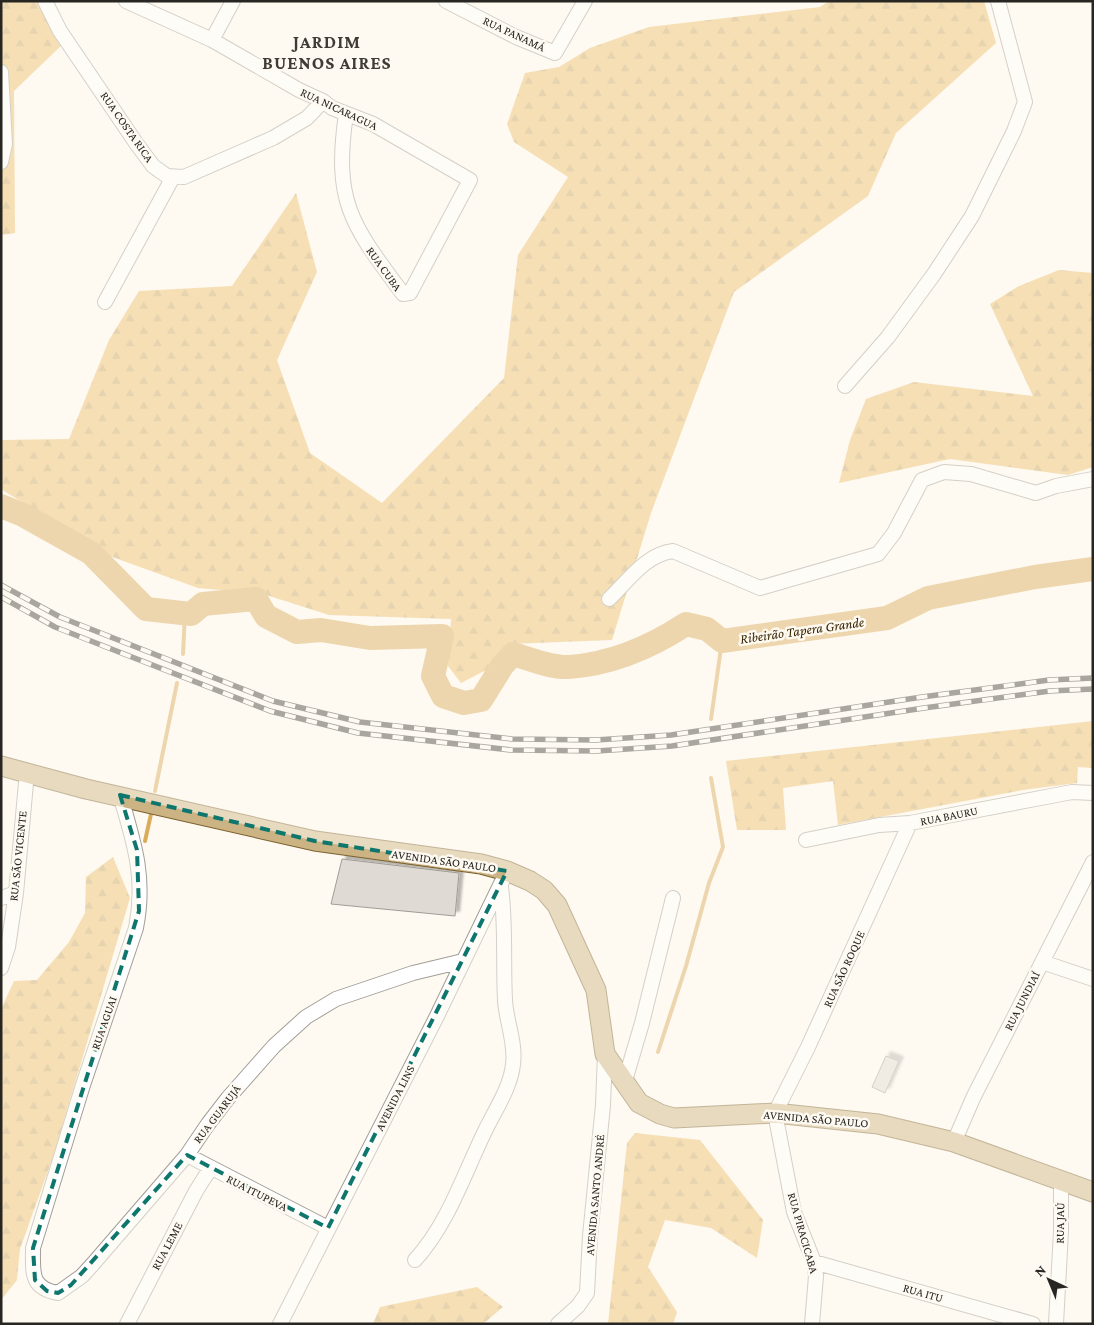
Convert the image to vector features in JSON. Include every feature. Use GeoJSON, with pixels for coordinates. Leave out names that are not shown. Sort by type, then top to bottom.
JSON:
{"type":"FeatureCollection","features":[{"type":"Feature","properties":{"kind":"main road","name":"AVENIDA SÃO PAULO"},"geometry":{"type":"LineString","coordinates":[[1,766],[315,841],[481,864],[504,878],[544,890],[557,905],[596,990],[605,1054],[639,1103],[660,1114],[674,1118],[775,1113],[878,1124],[954,1142],[1061,1182],[1092,1189]]}},
{"type":"Feature","properties":{"kind":"street","name":"RUA COSTA RICA"},"geometry":{"type":"LineString","coordinates":[[45,1],[60,31],[136,143],[153,166],[162,173],[173,177]]}},
{"type":"Feature","properties":{"kind":"street","name":"RUA NICARAGUA"},"geometry":{"type":"LineString","coordinates":[[126,1],[212,40],[298,90],[346,114],[373,124],[470,180]]}},
{"type":"Feature","properties":{"kind":"street"},"geometry":{"type":"LineString","coordinates":[[212,40],[233,1]]}},
{"type":"Feature","properties":{"kind":"street","name":"RUA PANAMÁ"},"geometry":{"type":"LineString","coordinates":[[446,1],[516,37],[555,53],[585,1]]}},
{"type":"Feature","properties":{"kind":"street"},"geometry":{"type":"LineString","coordinates":[[845,386],[888,337],[956,241],[972,216],[1014,131],[1025,102],[998,1]]}},
{"type":"Feature","properties":{"kind":"street"},"geometry":{"type":"LineString","coordinates":[[1,72],[5,144],[1,162]]}},
{"type":"Feature","properties":{"kind":"street"},"geometry":{"type":"LineString","coordinates":[[105,302],[173,177],[184,177],[273,138],[307,118],[323,101]]}},
{"type":"Feature","properties":{"kind":"street","name":"RUA CUBA"},"geometry":{"type":"LineString","coordinates":[[346,114],[341,164],[346,200],[358,231],[403,294],[410,293],[470,180]]}},
{"type":"Feature","properties":{"kind":"street"},"geometry":{"type":"LineString","coordinates":[[608,599],[648,560],[661,553],[674,551],[760,588],[878,554],[894,533],[922,480],[944,472],[972,474],[1036,493],[1056,486],[1093,479]]}},
{"type":"Feature","properties":{"kind":"street","name":"RUA SÃO VICENTE"},"geometry":{"type":"LineString","coordinates":[[1,968],[8,947],[16,892],[27,772]]}},
{"type":"Feature","properties":{"kind":"street","name":"RUA BAURU"},"geometry":{"type":"LineString","coordinates":[[806,840],[879,825],[910,824],[1058,795],[1093,792]]}},
{"type":"Feature","properties":{"kind":"street","name":"RUA AGUAI"},"geometry":{"type":"LineString","coordinates":[[33,1248],[83,1086],[136,928],[139,911],[140,870],[137,850],[120,795]]}},
{"type":"Feature","properties":{"kind":"street","name":"RUA SÃO ROQUE"},"geometry":{"type":"LineString","coordinates":[[775,1113],[812,1039],[910,824]]}},
{"type":"Feature","properties":{"kind":"street","name":"RUA JUNDIAÍ"},"geometry":{"type":"LineString","coordinates":[[954,1142],[974,1096],[1093,862]]}},
{"type":"Feature","properties":{"kind":"street"},"geometry":{"type":"LineString","coordinates":[[414,1260],[437,1231],[500,1099],[513,1066],[514,1055],[505,998],[504,878]]}},
{"type":"Feature","properties":{"kind":"street","name":"AVENIDA LINS"},"geometry":{"type":"LineString","coordinates":[[280,1324],[504,878]]}},
{"type":"Feature","properties":{"kind":"street"},"geometry":{"type":"LineString","coordinates":[[1,898],[16,892]]}},
{"type":"Feature","properties":{"kind":"street"},"geometry":{"type":"LineString","coordinates":[[624,1084],[642,1024],[674,898]]}},
{"type":"Feature","properties":{"kind":"street","name":"RUA GUARUJÁ"},"geometry":{"type":"LineString","coordinates":[[33,1248],[35,1280],[46,1291],[58,1293],[82,1276],[187,1156],[228,1098],[274,1046],[306,1017],[336,999],[413,973],[463,961]]}},
{"type":"Feature","properties":{"kind":"street"},"geometry":{"type":"LineString","coordinates":[[1042,962],[1093,979]]}},
{"type":"Feature","properties":{"kind":"street","name":"AVENIDA SANTO ANDRÉ"},"geometry":{"type":"LineString","coordinates":[[558,1324],[578,1306],[587,1293],[590,1236],[603,1105],[605,1054]]}},
{"type":"Feature","properties":{"kind":"street","name":"RUA PIRACICABA"},"geometry":{"type":"LineString","coordinates":[[775,1113],[794,1212],[814,1262],[816,1276],[812,1324]]}},
{"type":"Feature","properties":{"kind":"street","name":"RUA ITUPEVA"},"geometry":{"type":"LineString","coordinates":[[187,1156],[328,1228]]}},
{"type":"Feature","properties":{"kind":"street","name":"RUA LEME"},"geometry":{"type":"LineString","coordinates":[[127,1324],[192,1198],[210,1169]]}},
{"type":"Feature","properties":{"kind":"street","name":"RUA JAÚ"},"geometry":{"type":"LineString","coordinates":[[1056,1324],[1061,1231],[1061,1182]]}},
{"type":"Feature","properties":{"kind":"street","name":"RUA ITU"},"geometry":{"type":"LineString","coordinates":[[814,1262],[1033,1324]]}},
{"type":"Feature","properties":{"kind":"highlighted area"},"geometry":{"type":"Polygon","coordinates":[[[120,795],[315,841],[507,871],[328,1228],[187,1155],[71,1285],[58,1293],[47,1291],[35,1280],[33,1248],[139,911],[137,850],[120,795]]]}},
{"type":"Feature","properties":{"kind":"green space"},"geometry":{"type":"Polygon","coordinates":[[[1,1],[44,1],[63,44],[14,91],[15,233],[1,235],[1,1]]]}},
{"type":"Feature","properties":{"kind":"green space"},"geometry":{"type":"Polygon","coordinates":[[[829,1],[984,1],[996,43],[896,133],[868,196],[734,292],[651,513],[612,640],[509,644],[496,665],[461,683],[448,666],[451,619],[329,615],[263,594],[198,588],[104,554],[1,489],[1,440],[69,439],[109,340],[139,291],[232,286],[296,193],[317,272],[277,360],[310,453],[382,503],[504,378],[518,255],[568,177],[514,142],[507,124],[525,73],[559,67],[590,48],[649,27],[820,7],[829,1]]]}},
{"type":"Feature","properties":{"kind":"green space"},"geometry":{"type":"Polygon","coordinates":[[[1059,270],[1093,273],[1093,467],[1068,475],[950,459],[839,483],[850,440],[866,399],[914,382],[1033,396],[990,304],[1019,286],[1059,270]]]}},
{"type":"Feature","properties":{"kind":"green space"},"geometry":{"type":"Polygon","coordinates":[[[1093,721],[1093,768],[1078,767],[1077,783],[1023,790],[838,825],[833,781],[783,788],[786,830],[737,830],[726,761],[1093,721]]]}},
{"type":"Feature","properties":{"kind":"green space"},"geometry":{"type":"Polygon","coordinates":[[[113,857],[130,898],[53,1157],[20,1249],[17,1280],[1,1300],[1,1009],[14,981],[37,980],[69,942],[85,913],[86,877],[113,857]]]}},
{"type":"Feature","properties":{"kind":"green space"},"geometry":{"type":"Polygon","coordinates":[[[635,1133],[700,1140],[763,1220],[757,1258],[711,1228],[665,1220],[648,1267],[677,1312],[673,1324],[608,1324],[627,1143],[635,1133]]]}},
{"type":"Feature","properties":{"kind":"green space"},"geometry":{"type":"Polygon","coordinates":[[[477,1287],[503,1307],[483,1324],[373,1324],[380,1307],[477,1287]]]}},
{"type":"Feature","properties":{"kind":"building"},"geometry":{"type":"Polygon","coordinates":[[[342,859],[459,873],[455,916],[331,904],[342,859]]]}},
{"type":"Feature","properties":{"kind":"building"},"geometry":{"type":"Polygon","coordinates":[[[886,1056],[899,1061],[885,1093],[872,1087],[886,1056]]]}},
{"type":"Feature","properties":{"kind":"waterway","name":"Ribeirão Tapera Grande"},"geometry":{"type":"LineString","coordinates":[[1,506],[23,515],[91,553],[146,609],[191,614],[203,604],[256,599],[266,616],[297,632],[321,630],[370,638],[442,636],[433,676],[443,696],[464,703],[481,700],[502,666],[513,654],[555,666],[585,665],[615,658],[645,647],[686,624],[707,629],[722,641],[887,618],[928,598],[1035,577],[1093,569]]}},
{"type":"Feature","properties":{"kind":"waterway"},"geometry":{"type":"LineString","coordinates":[[183,654],[185,613]]}},
{"type":"Feature","properties":{"kind":"waterway"},"geometry":{"type":"LineString","coordinates":[[711,719],[722,641]]}},
{"type":"Feature","properties":{"kind":"waterway"},"geometry":{"type":"LineString","coordinates":[[155,791],[177,683]]}},
{"type":"Feature","properties":{"kind":"waterway"},"geometry":{"type":"LineString","coordinates":[[658,1052],[686,966],[709,883],[723,847],[711,778]]}},
{"type":"Feature","properties":{"kind":"waterway"},"geometry":{"type":"LineString","coordinates":[[145,841],[151,814]]}},
{"type":"Feature","properties":{"kind":"railway"},"geometry":{"type":"LineString","coordinates":[[1,585],[60,617],[273,701],[360,722],[512,739],[596,740],[671,735],[922,697],[1049,680],[1093,678]]}},
{"type":"Feature","properties":{"kind":"railway"},"geometry":{"type":"LineString","coordinates":[[1,597],[55,627],[270,711],[358,733],[511,750],[597,751],[672,746],[924,708],[1050,691],[1093,689]]}},
{"type":"Feature","properties":{"kind":"district","name":"JARDIM BUENOS AIRES"},"geometry":{"type":"Point","coordinates":[327,52]}}]}
